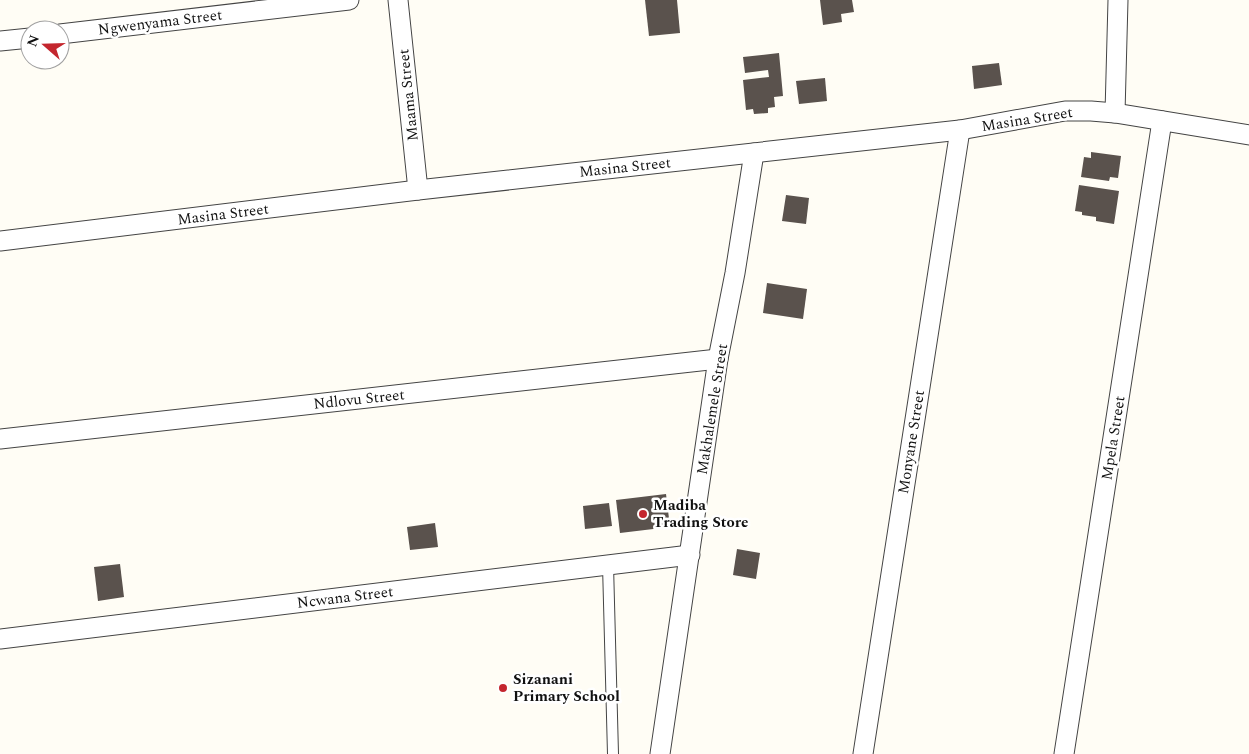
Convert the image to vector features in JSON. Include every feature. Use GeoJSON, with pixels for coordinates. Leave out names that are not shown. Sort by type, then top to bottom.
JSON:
{"type":"FeatureCollection","features":[{"type":"Feature","properties":{"kind":"street","name":"Ngwenyama Street"},"geometry":{"type":"LineString","coordinates":[[70,33],[349,0]]}},
{"type":"Feature","properties":{"kind":"street","name":"Maama Street"},"geometry":{"type":"LineString","coordinates":[[398,0],[418,190]]}},
{"type":"Feature","properties":{"kind":"street"},"geometry":{"type":"LineString","coordinates":[[1115,113],[1118,0]]}},
{"type":"Feature","properties":{"kind":"street"},"geometry":{"type":"LineString","coordinates":[[0,42],[20,39]]}},
{"type":"Feature","properties":{"kind":"street","name":"Masina Street"},"geometry":{"type":"LineString","coordinates":[[0,241],[418,190],[960,130],[1066,111],[1115,113],[1249,135]]}},
{"type":"Feature","properties":{"kind":"street","name":"Mpela Street"},"geometry":{"type":"LineString","coordinates":[[1064,754],[1162,121]]}},
{"type":"Feature","properties":{"kind":"street","name":"Monyane Street"},"geometry":{"type":"LineString","coordinates":[[863,754],[960,130]]}},
{"type":"Feature","properties":{"kind":"street","name":"Makhalemele Street"},"geometry":{"type":"LineString","coordinates":[[660,754],[718,359],[735,273],[754,153]]}},
{"type":"Feature","properties":{"kind":"street","name":"Ndlovu Street"},"geometry":{"type":"LineString","coordinates":[[0,439],[718,359]]}},
{"type":"Feature","properties":{"kind":"street","name":"Ncwana Street"},"geometry":{"type":"LineString","coordinates":[[0,639],[690,555]]}},
{"type":"Feature","properties":{"kind":"lane"},"geometry":{"type":"LineString","coordinates":[[608,565],[613,754]]}},
{"type":"Feature","properties":{"kind":"building"},"geometry":{"type":"Polygon","coordinates":[[[645,0],[677,0],[680,33],[649,36],[645,0]]]}},
{"type":"Feature","properties":{"kind":"building"},"geometry":{"type":"Polygon","coordinates":[[[820,0],[852,0],[854,12],[841,14],[842,22],[823,25],[820,0]]]}},
{"type":"Feature","properties":{"kind":"building"},"geometry":{"type":"Polygon","coordinates":[[[779,53],[783,96],[774,97],[775,107],[768,108],[768,113],[754,114],[753,109],[746,110],[743,80],[769,77],[768,70],[745,73],[743,57],[779,53]]]}},
{"type":"Feature","properties":{"kind":"building"},"geometry":{"type":"Polygon","coordinates":[[[999,63],[1002,85],[974,89],[972,66],[999,63]]]}},
{"type":"Feature","properties":{"kind":"building"},"geometry":{"type":"Polygon","coordinates":[[[825,78],[827,101],[799,104],[796,81],[825,78]]]}},
{"type":"Feature","properties":{"kind":"building"},"geometry":{"type":"Polygon","coordinates":[[[1091,152],[1121,156],[1118,178],[1110,177],[1109,181],[1081,177],[1084,157],[1091,158],[1091,152]]]}},
{"type":"Feature","properties":{"kind":"building"},"geometry":{"type":"Polygon","coordinates":[[[1079,185],[1119,191],[1114,224],[1096,221],[1096,217],[1082,215],[1082,212],[1075,211],[1079,185]]]}},
{"type":"Feature","properties":{"kind":"building"},"geometry":{"type":"Polygon","coordinates":[[[786,195],[809,198],[806,224],[782,221],[786,195]]]}},
{"type":"Feature","properties":{"kind":"building"},"geometry":{"type":"Polygon","coordinates":[[[767,283],[807,289],[803,319],[763,313],[767,283]]]}},
{"type":"Feature","properties":{"kind":"building","name":"Madiba Trading Store"},"geometry":{"type":"Polygon","coordinates":[[[666,494],[670,527],[620,533],[616,500],[666,494]]]}},
{"type":"Feature","properties":{"kind":"building"},"geometry":{"type":"Polygon","coordinates":[[[609,503],[612,526],[585,529],[583,506],[609,503]]]}},
{"type":"Feature","properties":{"kind":"building"},"geometry":{"type":"Polygon","coordinates":[[[435,523],[438,547],[410,550],[407,527],[435,523]]]}},
{"type":"Feature","properties":{"kind":"building"},"geometry":{"type":"Polygon","coordinates":[[[737,549],[760,553],[756,579],[733,575],[737,549]]]}},
{"type":"Feature","properties":{"kind":"building"},"geometry":{"type":"Polygon","coordinates":[[[120,564],[124,597],[98,601],[94,567],[120,564]]]}},
{"type":"Feature","properties":{"kind":"place","name":"Madiba Trading Store"},"geometry":{"type":"Point","coordinates":[643,514]}},
{"type":"Feature","properties":{"kind":"place","name":"Sizanani Primary School"},"geometry":{"type":"Point","coordinates":[503,688]}}]}
